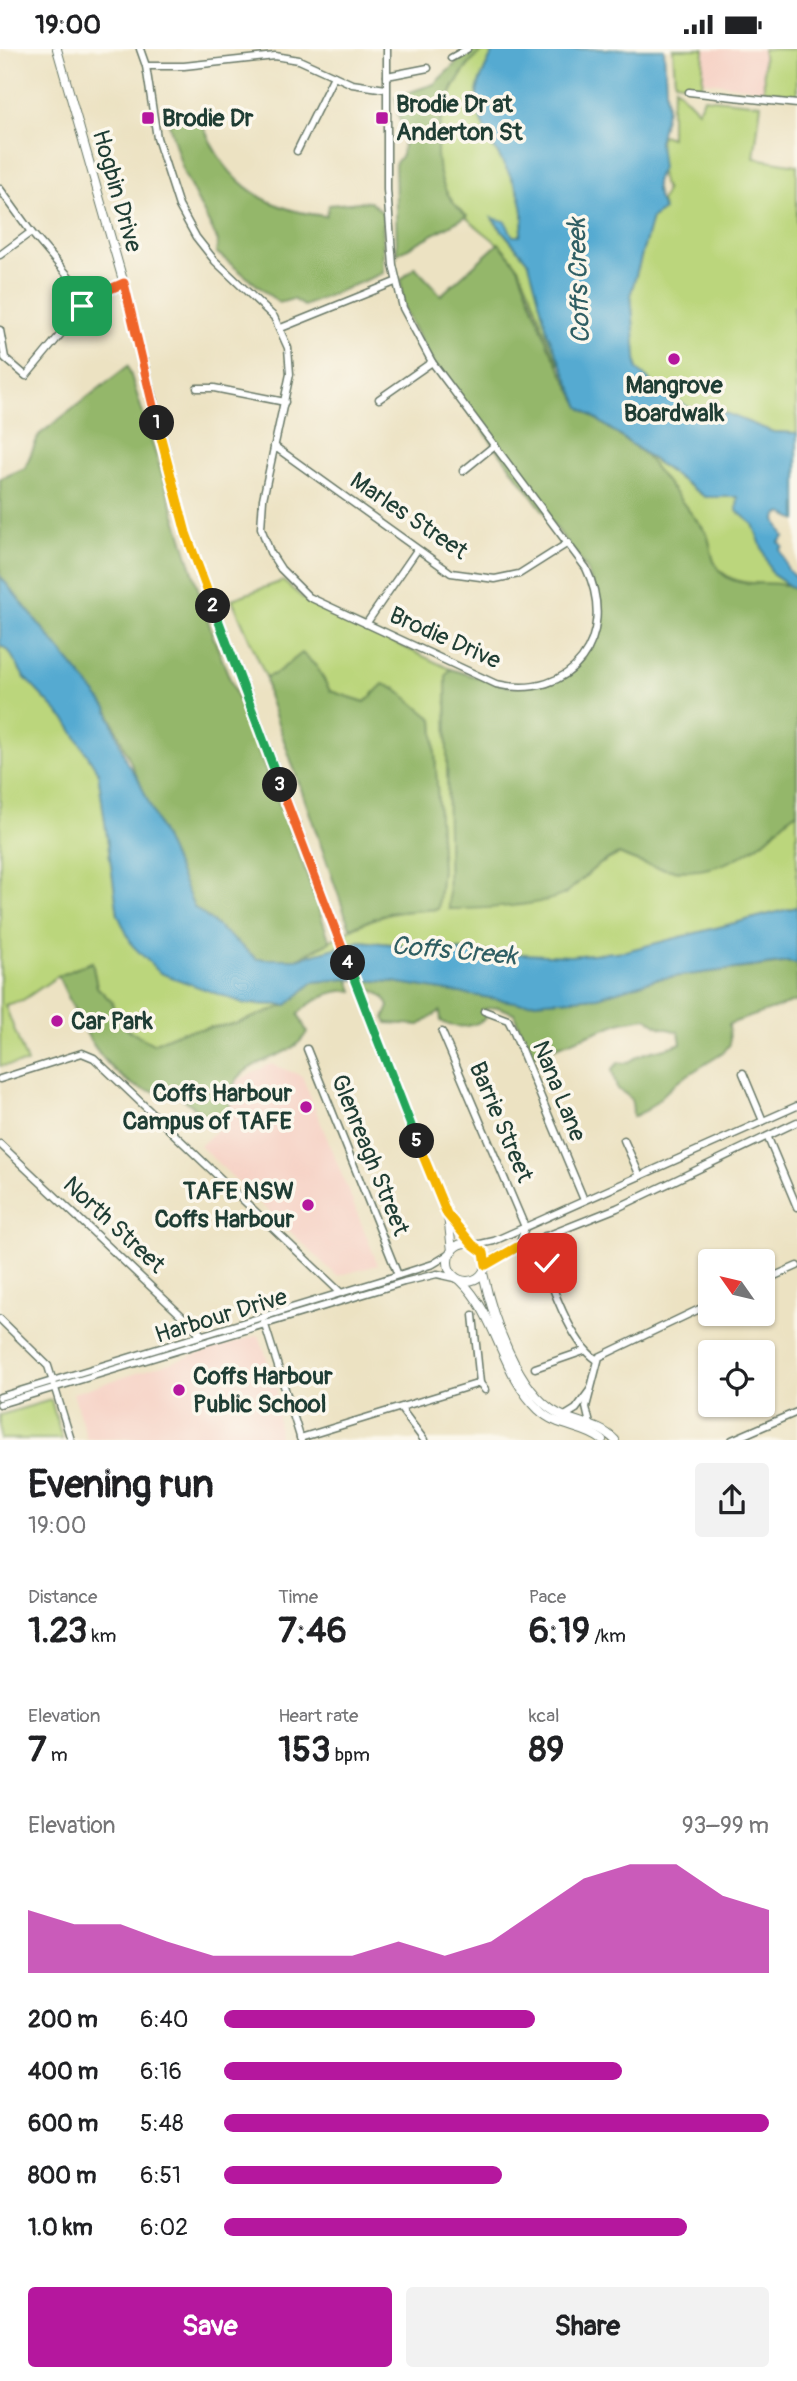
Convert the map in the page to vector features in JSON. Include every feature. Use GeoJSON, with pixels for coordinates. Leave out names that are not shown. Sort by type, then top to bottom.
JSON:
{"type":"FeatureCollection","features":[{"type":"Feature","properties":{"kind":"main road","name":"Hogbin Drive"},"geometry":{"type":"LineString","coordinates":[[57,49],[124,283],[186,533],[361,1000],[447,1214],[451,1252]]}},
{"type":"Feature","properties":{"kind":"main road","name":"Hogbin Drive"},"geometry":{"type":"LineString","coordinates":[[447,1214],[474,1244]]}},
{"type":"Feature","properties":{"kind":"main road"},"geometry":{"type":"LineString","coordinates":[[602,1440],[591,1433],[551,1420],[533,1404],[510,1371],[481,1304],[449,1269],[451,1252],[461,1244],[474,1244],[484,1253],[489,1301],[519,1370],[544,1405],[563,1417],[590,1424],[614,1440]]}},
{"type":"Feature","properties":{"kind":"main road"},"geometry":{"type":"LineString","coordinates":[[458,1279],[473,1281],[485,1269]]}},
{"type":"Feature","properties":{"kind":"street","name":"Brodie Drive"},"geometry":{"type":"LineString","coordinates":[[140,49],[146,66],[158,138],[179,206],[196,237],[215,261],[268,310],[281,328],[291,366],[263,499],[261,528],[270,552],[281,569],[309,597],[366,624],[496,684],[519,688],[548,683],[576,666],[590,648],[598,627],[599,603],[594,585],[568,543],[432,362],[408,321],[395,282],[387,190],[387,49]]}},
{"type":"Feature","properties":{"kind":"street"},"geometry":{"type":"LineString","coordinates":[[450,58],[467,49]]}},
{"type":"Feature","properties":{"kind":"street"},"geometry":{"type":"LineString","coordinates":[[146,66],[184,66],[275,57],[299,60],[360,86],[386,89]]}},
{"type":"Feature","properties":{"kind":"street"},"geometry":{"type":"LineString","coordinates":[[387,76],[428,68]]}},
{"type":"Feature","properties":{"kind":"street"},"geometry":{"type":"LineString","coordinates":[[297,151],[334,76]]}},
{"type":"Feature","properties":{"kind":"street"},"geometry":{"type":"LineString","coordinates":[[689,92],[797,104]]}},
{"type":"Feature","properties":{"kind":"street"},"geometry":{"type":"LineString","coordinates":[[0,190],[31,232],[89,300]]}},
{"type":"Feature","properties":{"kind":"street"},"geometry":{"type":"LineString","coordinates":[[0,255],[31,232]]}},
{"type":"Feature","properties":{"kind":"street"},"geometry":{"type":"LineString","coordinates":[[281,328],[395,282]]}},
{"type":"Feature","properties":{"kind":"street"},"geometry":{"type":"LineString","coordinates":[[0,330],[5,358],[26,376],[89,300],[124,283]]}},
{"type":"Feature","properties":{"kind":"street"},"geometry":{"type":"LineString","coordinates":[[379,400],[432,362]]}},
{"type":"Feature","properties":{"kind":"street"},"geometry":{"type":"LineString","coordinates":[[197,388],[214,388],[285,402]]}},
{"type":"Feature","properties":{"kind":"street"},"geometry":{"type":"LineString","coordinates":[[463,471],[495,445]]}},
{"type":"Feature","properties":{"kind":"street","name":"Marles Street"},"geometry":{"type":"LineString","coordinates":[[274,446],[451,573],[495,579],[529,569],[568,543]]}},
{"type":"Feature","properties":{"kind":"street"},"geometry":{"type":"LineString","coordinates":[[366,624],[417,549]]}},
{"type":"Feature","properties":{"kind":"street","name":"Nana Lane"},"geometry":{"type":"LineString","coordinates":[[484,1011],[508,1020],[584,1200]]}},
{"type":"Feature","properties":{"kind":"street","name":"Barrie Street"},"geometry":{"type":"LineString","coordinates":[[442,1031],[524,1227]]}},
{"type":"Feature","properties":{"kind":"street","name":"Glenreagh Street"},"geometry":{"type":"LineString","coordinates":[[307,1049],[398,1275]]}},
{"type":"Feature","properties":{"kind":"street"},"geometry":{"type":"LineString","coordinates":[[0,1079],[82,1053],[94,1058],[341,1293]]}},
{"type":"Feature","properties":{"kind":"street"},"geometry":{"type":"LineString","coordinates":[[743,1073],[763,1121]]}},
{"type":"Feature","properties":{"kind":"street"},"geometry":{"type":"LineString","coordinates":[[474,1244],[524,1227],[797,1106]]}},
{"type":"Feature","properties":{"kind":"street"},"geometry":{"type":"LineString","coordinates":[[485,1269],[519,1246],[617,1208],[797,1122]]}},
{"type":"Feature","properties":{"kind":"street"},"geometry":{"type":"LineString","coordinates":[[768,1138],[797,1207]]}},
{"type":"Feature","properties":{"kind":"street"},"geometry":{"type":"LineString","coordinates":[[624,1140],[640,1176]]}},
{"type":"Feature","properties":{"kind":"street","name":"North Street"},"geometry":{"type":"LineString","coordinates":[[0,1144],[202,1335]]}},
{"type":"Feature","properties":{"kind":"street"},"geometry":{"type":"LineString","coordinates":[[519,1246],[524,1227]]}},
{"type":"Feature","properties":{"kind":"street"},"geometry":{"type":"LineString","coordinates":[[545,1237],[542,1253],[546,1268],[584,1351],[597,1360]]}},
{"type":"Feature","properties":{"kind":"street"},"geometry":{"type":"LineString","coordinates":[[519,1246],[535,1253],[546,1268]]}},
{"type":"Feature","properties":{"kind":"street","name":"Harbour Drive"},"geometry":{"type":"LineString","coordinates":[[0,1397],[54,1384],[263,1320],[433,1264],[451,1252]]}},
{"type":"Feature","properties":{"kind":"street"},"geometry":{"type":"LineString","coordinates":[[775,1276],[797,1266]]}},
{"type":"Feature","properties":{"kind":"street","name":"Harbour Drive"},"geometry":{"type":"LineString","coordinates":[[0,1404],[202,1335],[422,1277],[437,1274],[458,1279]]}},
{"type":"Feature","properties":{"kind":"street"},"geometry":{"type":"LineString","coordinates":[[590,1424],[586,1407],[597,1360],[608,1350],[698,1309]]}},
{"type":"Feature","properties":{"kind":"street"},"geometry":{"type":"LineString","coordinates":[[473,1315],[480,1384],[485,1390]]}},
{"type":"Feature","properties":{"kind":"street"},"geometry":{"type":"LineString","coordinates":[[0,1319],[44,1361],[71,1440]]}},
{"type":"Feature","properties":{"kind":"street"},"geometry":{"type":"LineString","coordinates":[[263,1320],[300,1439],[480,1384]]}},
{"type":"Feature","properties":{"kind":"street"},"geometry":{"type":"LineString","coordinates":[[535,1368],[584,1351]]}},
{"type":"Feature","properties":{"kind":"street"},"geometry":{"type":"LineString","coordinates":[[563,1417],[576,1409],[593,1386]]}},
{"type":"Feature","properties":{"kind":"street"},"geometry":{"type":"LineString","coordinates":[[401,1409],[424,1440]]}},
{"type":"Feature","properties":{"kind":"street"},"geometry":{"type":"LineString","coordinates":[[732,1440],[797,1412]]}},
{"type":"Feature","properties":{"kind":"shaded area"},"geometry":{"type":"Polygon","coordinates":[[[704,49],[763,49],[764,90],[702,81],[704,49]]]}},
{"type":"Feature","properties":{"kind":"shaded area","name":"TAFE NSW Coffs Harbour"},"geometry":{"type":"Polygon","coordinates":[[[271,1064],[302,1076],[378,1265],[337,1276],[200,1146],[223,1124],[231,1084],[271,1064]]]}},
{"type":"Feature","properties":{"kind":"shaded area","name":"Coffs Harbour Public School"},"geometry":{"type":"Polygon","coordinates":[[[259,1335],[277,1387],[279,1439],[87,1439],[73,1393],[259,1335]]]}},
{"type":"Feature","properties":{"kind":"green space"},"geometry":{"type":"Polygon","coordinates":[[[471,49],[485,49],[455,85],[445,107],[438,131],[437,155],[441,178],[451,199],[467,216],[397,254],[395,164],[402,155],[405,126],[399,119],[395,97],[434,84],[471,49]]]}},
{"type":"Feature","properties":{"kind":"green space"},"geometry":{"type":"Polygon","coordinates":[[[485,49],[494,49],[478,90],[479,114],[485,131],[521,199],[523,217],[520,236],[513,236],[492,219],[529,263],[560,365],[518,267],[503,249],[452,203],[442,185],[437,165],[437,144],[448,100],[458,80],[485,49]]]}},
{"type":"Feature","properties":{"kind":"green space"},"geometry":{"type":"Polygon","coordinates":[[[673,49],[704,49],[702,87],[675,82],[673,49]]]}},
{"type":"Feature","properties":{"kind":"green space"},"geometry":{"type":"Polygon","coordinates":[[[763,49],[797,49],[797,95],[764,90],[763,49]]]}},
{"type":"Feature","properties":{"kind":"green space"},"geometry":{"type":"Polygon","coordinates":[[[675,87],[698,110],[704,98],[761,104],[754,158],[797,165],[797,307],[794,307],[797,433],[773,432],[725,413],[689,408],[657,388],[637,369],[631,293],[652,218],[664,210],[661,202],[666,190],[660,171],[659,147],[662,135],[671,138],[671,105],[675,87]]]}},
{"type":"Feature","properties":{"kind":"green space"},"geometry":{"type":"Polygon","coordinates":[[[199,114],[218,156],[245,186],[262,198],[302,212],[326,216],[329,205],[370,201],[383,213],[383,273],[304,306],[293,299],[279,303],[216,252],[218,241],[184,174],[167,117],[199,114]]]}},
{"type":"Feature","properties":{"kind":"green space"},"geometry":{"type":"Polygon","coordinates":[[[499,243],[518,267],[548,345],[580,407],[644,454],[705,531],[714,562],[720,571],[737,581],[778,584],[797,591],[797,812],[744,855],[709,868],[674,870],[638,862],[619,854],[604,861],[567,892],[557,897],[510,906],[449,909],[446,675],[450,669],[510,687],[561,678],[590,648],[598,627],[599,603],[586,568],[432,362],[403,308],[401,280],[415,267],[441,295],[499,243]]]}},
{"type":"Feature","properties":{"kind":"green space"},"geometry":{"type":"Polygon","coordinates":[[[128,366],[213,636],[306,872],[330,942],[297,959],[257,959],[194,907],[107,708],[0,576],[0,479],[25,468],[39,435],[128,366]]]}},
{"type":"Feature","properties":{"kind":"green space"},"geometry":{"type":"Polygon","coordinates":[[[644,454],[705,497],[738,497],[737,511],[753,524],[772,574],[791,587],[739,581],[722,572],[713,559],[705,531],[644,454]]]}},
{"type":"Feature","properties":{"kind":"green space"},"geometry":{"type":"Polygon","coordinates":[[[283,581],[305,600],[450,669],[446,675],[449,909],[566,894],[589,870],[619,854],[655,867],[709,867],[726,862],[760,844],[797,812],[797,907],[626,951],[570,956],[512,954],[360,941],[297,959],[348,930],[379,917],[438,909],[442,869],[433,719],[408,702],[395,687],[365,702],[330,691],[317,667],[302,654],[275,674],[266,677],[232,599],[283,581]]]}},
{"type":"Feature","properties":{"kind":"green space"},"geometry":{"type":"Polygon","coordinates":[[[0,645],[9,651],[24,677],[67,722],[98,772],[118,915],[245,1004],[287,1005],[235,1024],[180,1032],[153,1044],[128,1030],[115,1015],[112,1002],[97,987],[92,962],[58,976],[23,1000],[5,1005],[27,1063],[0,1066],[0,645]]]}},
{"type":"Feature","properties":{"kind":"green space"},"geometry":{"type":"Polygon","coordinates":[[[302,653],[317,667],[330,691],[365,702],[383,684],[403,694],[433,719],[442,869],[438,909],[388,913],[350,928],[268,695],[266,677],[275,674],[302,653]]]}},
{"type":"Feature","properties":{"kind":"green space"},"geometry":{"type":"Polygon","coordinates":[[[92,962],[97,987],[112,1002],[115,1015],[128,1030],[153,1044],[180,1032],[235,1024],[287,1005],[313,982],[349,979],[353,991],[331,993],[298,1014],[307,1032],[301,1040],[286,1051],[243,1073],[234,1085],[224,1117],[206,1118],[177,1095],[135,1086],[108,1064],[98,1051],[80,1022],[58,976],[92,962]]]}},
{"type":"Feature","properties":{"kind":"green space"},"geometry":{"type":"Polygon","coordinates":[[[792,962],[797,964],[797,1001],[729,1024],[730,1044],[723,1053],[678,1081],[647,1110],[633,1117],[631,1100],[617,1089],[612,1070],[618,1063],[626,1063],[648,1052],[681,1043],[679,1032],[660,1027],[646,1018],[622,1022],[530,1057],[514,1013],[498,1007],[484,1009],[486,1018],[476,1024],[464,1026],[452,1026],[441,1021],[440,1011],[420,1025],[387,1023],[384,1018],[388,1004],[378,993],[367,990],[363,980],[394,982],[521,1003],[598,997],[656,979],[792,962]]]}},
{"type":"Feature","properties":{"kind":"green space"},"geometry":{"type":"Polygon","coordinates":[[[51,1400],[62,1439],[0,1439],[0,1415],[51,1400]]]}},
{"type":"Feature","properties":{"kind":"water","name":"Coffs Creek"},"geometry":{"type":"Polygon","coordinates":[[[494,49],[664,49],[667,108],[659,142],[662,168],[656,184],[664,210],[652,218],[631,293],[637,369],[657,388],[689,408],[725,413],[773,432],[797,433],[797,520],[782,513],[777,515],[776,520],[784,537],[779,542],[783,547],[780,549],[788,570],[797,579],[797,591],[772,574],[753,524],[737,511],[738,497],[705,497],[580,407],[548,334],[529,263],[492,218],[505,221],[513,236],[520,236],[523,217],[521,199],[485,131],[479,114],[478,90],[494,49]]]}},
{"type":"Feature","properties":{"kind":"water","name":"Coffs Creek"},"geometry":{"type":"Polygon","coordinates":[[[0,576],[107,708],[127,763],[138,778],[194,907],[257,959],[297,959],[360,941],[468,952],[570,956],[626,951],[797,907],[797,964],[788,962],[656,979],[598,997],[520,1003],[394,982],[347,979],[313,982],[287,1005],[245,1004],[160,973],[132,945],[118,915],[98,772],[67,722],[24,677],[9,651],[0,645],[0,576]]]}},
{"type":"Feature","properties":{"kind":"place","name":"Brodie Dr"},"geometry":{"type":"Point","coordinates":[148,118]}},
{"type":"Feature","properties":{"kind":"place","name":"Brodie Dr at Anderton St"},"geometry":{"type":"Point","coordinates":[382,118]}},
{"type":"Feature","properties":{"kind":"place","name":"Mangrove Boardwalk"},"geometry":{"type":"Point","coordinates":[674,359]}},
{"type":"Feature","properties":{"kind":"place","name":"Car Park"},"geometry":{"type":"Point","coordinates":[57,1021]}},
{"type":"Feature","properties":{"kind":"place","name":"Coffs Harbour Campus of TAFE"},"geometry":{"type":"Point","coordinates":[306,1107]}},
{"type":"Feature","properties":{"kind":"place","name":"TAFE NSW Coffs Harbour"},"geometry":{"type":"Point","coordinates":[308,1205]}},
{"type":"Feature","properties":{"kind":"place","name":"Coffs Harbour Public School"},"geometry":{"type":"Point","coordinates":[179,1390]}},
{"type":"Feature","properties":{"kind":"route"},"geometry":{"type":"LineString","coordinates":[[82,306],[101,293],[124,283],[147,386],[186,533],[361,1000],[447,1214],[472,1244],[481,1248],[486,1265],[499,1255],[519,1246],[535,1253],[546,1268],[547,1263]]}}]}
